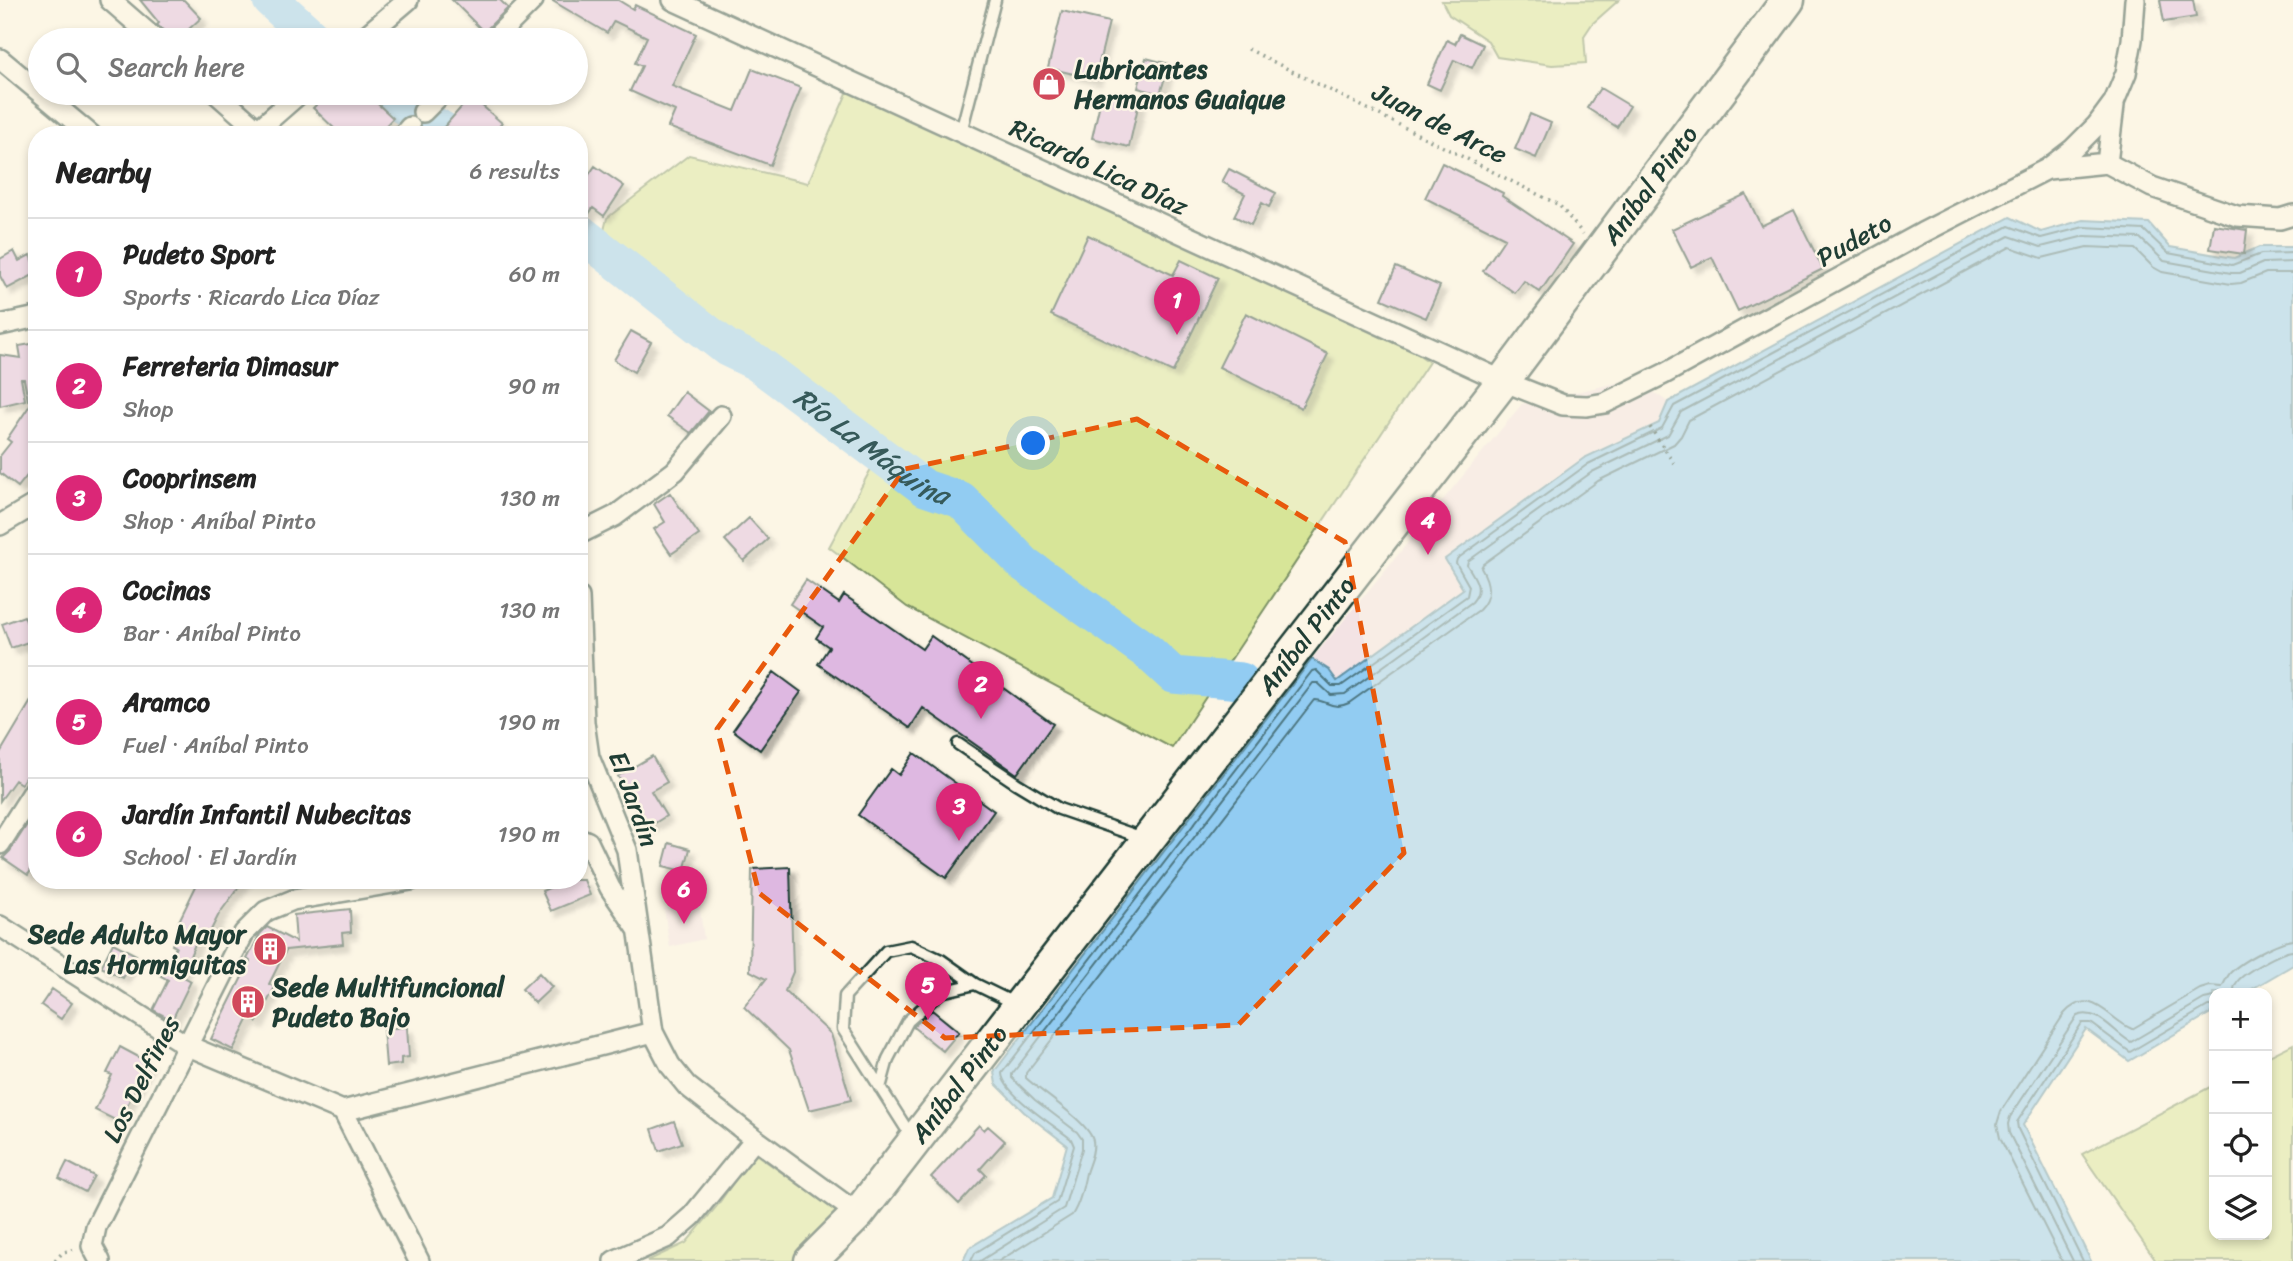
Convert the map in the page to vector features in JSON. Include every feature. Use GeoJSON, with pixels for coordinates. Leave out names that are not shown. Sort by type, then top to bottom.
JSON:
{"type":"FeatureCollection","features":[{"type":"Feature","properties":{"kind":"main road","name":"Aníbal Pinto"},"geometry":{"type":"LineString","coordinates":[[811,1261],[858,1214],[915,1142],[1503,381],[1788,0]]}},
{"type":"Feature","properties":{"kind":"street"},"geometry":{"type":"LineString","coordinates":[[110,0],[142,28]]}},
{"type":"Feature","properties":{"kind":"street"},"geometry":{"type":"LineString","coordinates":[[375,28],[408,0]]}},
{"type":"Feature","properties":{"kind":"street"},"geometry":{"type":"LineString","coordinates":[[505,28],[533,0]]}},
{"type":"Feature","properties":{"kind":"street","name":"Ricardo Lica Díaz"},"geometry":{"type":"LineString","coordinates":[[673,0],[1503,381]]}},
{"type":"Feature","properties":{"kind":"street","name":"Pudeto"},"geometry":{"type":"LineString","coordinates":[[1503,381],[1563,405],[1587,406],[1605,403],[1664,374],[1910,239],[2047,169],[2073,149],[2097,125],[2114,102],[2128,62],[2136,13],[2135,0]]}},
{"type":"Feature","properties":{"kind":"street"},"geometry":{"type":"LineString","coordinates":[[0,59],[28,82]]}},
{"type":"Feature","properties":{"kind":"street"},"geometry":{"type":"LineString","coordinates":[[2107,163],[2114,102]]}},
{"type":"Feature","properties":{"kind":"street"},"geometry":{"type":"LineString","coordinates":[[55,105],[80,126]]}},
{"type":"Feature","properties":{"kind":"street"},"geometry":{"type":"LineString","coordinates":[[228,105],[249,126]]}},
{"type":"Feature","properties":{"kind":"street"},"geometry":{"type":"LineString","coordinates":[[262,126],[286,105]]}},
{"type":"Feature","properties":{"kind":"street"},"geometry":{"type":"LineString","coordinates":[[412,125],[431,105]]}},
{"type":"Feature","properties":{"kind":"street"},"geometry":{"type":"LineString","coordinates":[[2047,169],[2107,163],[2152,187],[2237,216],[2264,219],[2293,215]]}},
{"type":"Feature","properties":{"kind":"street"},"geometry":{"type":"LineString","coordinates":[[0,325],[28,319]]}},
{"type":"Feature","properties":{"kind":"street"},"geometry":{"type":"LineString","coordinates":[[588,530],[615,516],[675,471],[721,416]]}},
{"type":"Feature","properties":{"kind":"street"},"geometry":{"type":"LineString","coordinates":[[0,525],[28,508]]}},
{"type":"Feature","properties":{"kind":"street","name":"El Jardín"},"geometry":{"type":"LineString","coordinates":[[588,752],[627,850],[653,1032],[670,1065],[687,1086],[858,1214]]}},
{"type":"Feature","properties":{"kind":"street"},"geometry":{"type":"LineString","coordinates":[[0,844],[28,806]]}},
{"type":"Feature","properties":{"kind":"street"},"geometry":{"type":"LineString","coordinates":[[588,842],[610,888],[640,932]]}},
{"type":"Feature","properties":{"kind":"street","name":"Los Delfines"},"geometry":{"type":"LineString","coordinates":[[100,1261],[92,1245],[96,1227],[244,933],[267,911],[293,900],[358,889]]}},
{"type":"Feature","properties":{"kind":"street"},"geometry":{"type":"LineString","coordinates":[[0,926],[186,1045],[343,1111],[653,1032]]}},
{"type":"Feature","properties":{"kind":"street"},"geometry":{"type":"LineString","coordinates":[[343,1111],[419,1261]]}},
{"type":"Feature","properties":{"kind":"street"},"geometry":{"type":"LineString","coordinates":[[614,1261],[668,1237],[692,1216],[755,1139]]}},
{"type":"Feature","properties":{"kind":"lane"},"geometry":{"type":"LineString","coordinates":[[961,132],[995,0]]}},
{"type":"Feature","properties":{"kind":"lane"},"geometry":{"type":"LineString","coordinates":[[958,744],[1059,809],[1148,840]]}},
{"type":"Feature","properties":{"kind":"lane"},"geometry":{"type":"LineString","coordinates":[[915,1142],[843,1029],[845,996],[886,951],[911,946],[942,960],[975,984],[1020,1005]]}},
{"type":"Feature","properties":{"kind":"lane"},"geometry":{"type":"LineString","coordinates":[[880,1088],[888,1059],[908,1021],[941,992],[975,984]]}},
{"type":"Feature","properties":{"kind":"path","name":"Juan de Arce"},"geometry":{"type":"LineString","coordinates":[[1248,48],[1559,205],[1598,254]]}},
{"type":"Feature","properties":{"kind":"path"},"geometry":{"type":"LineString","coordinates":[[1650,427],[1675,465]]}},
{"type":"Feature","properties":{"kind":"highlighted area"},"geometry":{"type":"Polygon","coordinates":[[[1137,419],[1345,542],[1404,853],[1238,1025],[945,1038],[759,893],[717,729],[905,469],[1137,419]]]}},
{"type":"Feature","properties":{"kind":"shaded area"},"geometry":{"type":"Polygon","coordinates":[[[1635,379],[1668,402],[1659,422],[1584,458],[1445,559],[1463,589],[1336,681],[1329,670],[1312,659],[1522,404],[1635,379]]]}},
{"type":"Feature","properties":{"kind":"shaded area"},"geometry":{"type":"Polygon","coordinates":[[[699,904],[704,939],[670,947],[664,909],[699,904]]]}},
{"type":"Feature","properties":{"kind":"green space"},"geometry":{"type":"Polygon","coordinates":[[[1619,0],[1592,24],[1584,36],[1586,63],[1552,65],[1497,57],[1488,41],[1449,15],[1442,1],[1619,0]]]}},
{"type":"Feature","properties":{"kind":"green space"},"geometry":{"type":"Polygon","coordinates":[[[853,79],[1365,316],[1429,362],[1172,748],[907,607],[829,547],[872,467],[596,264],[607,218],[689,155],[808,183],[853,79]]]}},
{"type":"Feature","properties":{"kind":"green space"},"geometry":{"type":"Polygon","coordinates":[[[2293,1044],[2293,1261],[2156,1261],[2082,1154],[2209,1088],[2209,1240],[2272,1240],[2272,1054],[2293,1044]]]}},
{"type":"Feature","properties":{"kind":"green space"},"geometry":{"type":"Polygon","coordinates":[[[754,1153],[841,1214],[793,1261],[647,1261],[686,1243],[717,1206],[754,1153]]]}},
{"type":"Feature","properties":{"kind":"water"},"geometry":{"type":"Polygon","coordinates":[[[2010,217],[2041,232],[2083,220],[2149,223],[2170,247],[2234,258],[2259,247],[2293,247],[2293,965],[2254,988],[2209,988],[2209,1014],[2129,1061],[2086,1029],[2023,1125],[2091,1261],[963,1261],[969,1248],[1052,1198],[1067,1145],[1024,1112],[996,1084],[994,1072],[1312,659],[1329,670],[1337,681],[1463,589],[1445,559],[1584,458],[1659,423],[1668,402],[2010,217]]]}},
{"type":"Feature","properties":{"kind":"building"},"geometry":{"type":"Polygon","coordinates":[[[140,0],[184,0],[201,18],[190,28],[160,28],[157,25],[159,23],[140,0]]]}},
{"type":"Feature","properties":{"kind":"building"},"geometry":{"type":"Polygon","coordinates":[[[452,0],[500,0],[508,8],[488,28],[480,28],[452,0]]]}},
{"type":"Feature","properties":{"kind":"building"},"geometry":{"type":"Polygon","coordinates":[[[551,0],[618,0],[633,9],[635,5],[696,34],[672,86],[735,111],[752,69],[801,88],[770,165],[668,127],[675,111],[630,91],[642,66],[635,63],[647,37],[614,21],[607,33],[551,0]]]}},
{"type":"Feature","properties":{"kind":"building"},"geometry":{"type":"Polygon","coordinates":[[[2160,0],[2193,0],[2196,17],[2164,22],[2160,0]]]}},
{"type":"Feature","properties":{"kind":"building"},"geometry":{"type":"Polygon","coordinates":[[[1062,11],[1109,22],[1095,79],[1048,68],[1062,11]]]}},
{"type":"Feature","properties":{"kind":"building"},"geometry":{"type":"Polygon","coordinates":[[[1460,34],[1483,45],[1472,68],[1454,60],[1440,90],[1427,84],[1447,40],[1455,44],[1460,34]]]}},
{"type":"Feature","properties":{"kind":"building"},"geometry":{"type":"Polygon","coordinates":[[[1146,58],[1169,64],[1160,94],[1138,88],[1146,58]]]}},
{"type":"Feature","properties":{"kind":"building"},"geometry":{"type":"Polygon","coordinates":[[[1600,88],[1630,106],[1617,127],[1587,108],[1600,88]]]}},
{"type":"Feature","properties":{"kind":"building"},"geometry":{"type":"Polygon","coordinates":[[[1102,94],[1139,102],[1129,147],[1092,138],[1102,94]]]}},
{"type":"Feature","properties":{"kind":"building"},"geometry":{"type":"Polygon","coordinates":[[[316,105],[379,105],[393,118],[385,126],[332,126],[313,108],[316,105]]]}},
{"type":"Feature","properties":{"kind":"building"},"geometry":{"type":"Polygon","coordinates":[[[463,105],[481,105],[502,123],[500,126],[445,126],[463,105]]]}},
{"type":"Feature","properties":{"kind":"building"},"geometry":{"type":"Polygon","coordinates":[[[1530,114],[1551,123],[1536,158],[1515,149],[1530,114]]]}},
{"type":"Feature","properties":{"kind":"building"},"geometry":{"type":"Polygon","coordinates":[[[1442,163],[1503,193],[1502,196],[1573,244],[1540,292],[1524,281],[1515,293],[1483,271],[1505,238],[1425,198],[1442,163]]]}},
{"type":"Feature","properties":{"kind":"building"},"geometry":{"type":"Polygon","coordinates":[[[595,166],[624,186],[604,216],[593,208],[588,215],[588,176],[595,166]]]}},
{"type":"Feature","properties":{"kind":"building"},"geometry":{"type":"Polygon","coordinates":[[[1229,169],[1276,193],[1269,207],[1262,203],[1251,225],[1234,216],[1245,194],[1222,182],[1229,169]]]}},
{"type":"Feature","properties":{"kind":"building"},"geometry":{"type":"Polygon","coordinates":[[[1746,194],[1761,226],[1794,210],[1823,269],[1738,311],[1712,257],[1691,267],[1672,229],[1746,194]]]}},
{"type":"Feature","properties":{"kind":"building"},"geometry":{"type":"Polygon","coordinates":[[[2214,225],[2247,230],[2244,254],[2210,249],[2214,225]]]}},
{"type":"Feature","properties":{"kind":"building"},"geometry":{"type":"Polygon","coordinates":[[[1088,235],[1173,275],[1181,260],[1218,278],[1173,372],[1051,315],[1088,235]]]}},
{"type":"Feature","properties":{"kind":"building"},"geometry":{"type":"Polygon","coordinates":[[[14,251],[19,261],[28,256],[28,278],[7,289],[0,276],[0,259],[14,251]]]}},
{"type":"Feature","properties":{"kind":"building"},"geometry":{"type":"Polygon","coordinates":[[[1396,267],[1440,286],[1426,318],[1382,299],[1396,267]]]}},
{"type":"Feature","properties":{"kind":"building"},"geometry":{"type":"Polygon","coordinates":[[[1246,313],[1328,354],[1301,408],[1219,367],[1246,313]]]}},
{"type":"Feature","properties":{"kind":"building"},"geometry":{"type":"Polygon","coordinates":[[[631,331],[651,342],[634,372],[614,360],[631,331]]]}},
{"type":"Feature","properties":{"kind":"building"},"geometry":{"type":"Polygon","coordinates":[[[28,344],[28,400],[24,379],[21,379],[25,400],[0,406],[0,355],[21,358],[19,346],[28,344]]]}},
{"type":"Feature","properties":{"kind":"building"},"geometry":{"type":"Polygon","coordinates":[[[684,392],[709,411],[691,433],[667,416],[684,392]]]}},
{"type":"Feature","properties":{"kind":"building"},"geometry":{"type":"Polygon","coordinates":[[[28,408],[28,474],[18,487],[0,473],[0,456],[11,442],[7,439],[28,408]]]}},
{"type":"Feature","properties":{"kind":"building"},"geometry":{"type":"Polygon","coordinates":[[[670,493],[699,535],[671,554],[654,529],[665,522],[654,504],[670,493]]]}},
{"type":"Feature","properties":{"kind":"building"},"geometry":{"type":"Polygon","coordinates":[[[749,518],[768,539],[744,561],[725,540],[749,518]]]}},
{"type":"Feature","properties":{"kind":"building"},"geometry":{"type":"Polygon","coordinates":[[[806,580],[839,603],[844,595],[922,649],[931,636],[1053,724],[1017,774],[923,708],[910,728],[818,664],[829,647],[816,638],[823,627],[790,604],[806,580]]]}},
{"type":"Feature","properties":{"kind":"building"},"geometry":{"type":"Polygon","coordinates":[[[24,616],[28,626],[28,642],[11,648],[2,624],[24,616]]]}},
{"type":"Feature","properties":{"kind":"building"},"geometry":{"type":"Polygon","coordinates":[[[774,672],[801,692],[760,750],[733,730],[774,672]]]}},
{"type":"Feature","properties":{"kind":"building"},"geometry":{"type":"Polygon","coordinates":[[[28,706],[28,773],[21,784],[15,780],[0,801],[0,753],[28,706]]]}},
{"type":"Feature","properties":{"kind":"building"},"geometry":{"type":"Polygon","coordinates":[[[914,753],[994,811],[946,878],[858,815],[891,769],[899,775],[914,753]]]}},
{"type":"Feature","properties":{"kind":"building"},"geometry":{"type":"Polygon","coordinates":[[[652,756],[667,782],[651,791],[666,816],[647,828],[618,776],[652,756]]]}},
{"type":"Feature","properties":{"kind":"building"},"geometry":{"type":"Polygon","coordinates":[[[28,823],[28,875],[3,858],[28,823]]]}},
{"type":"Feature","properties":{"kind":"building"},"geometry":{"type":"Polygon","coordinates":[[[669,843],[690,849],[684,871],[663,866],[669,843]]]}},
{"type":"Feature","properties":{"kind":"building"},"geometry":{"type":"Polygon","coordinates":[[[790,867],[793,972],[785,991],[831,1034],[851,1100],[809,1110],[789,1050],[744,1007],[766,979],[750,971],[752,869],[790,867]]]}},
{"type":"Feature","properties":{"kind":"building"},"geometry":{"type":"Polygon","coordinates":[[[195,889],[237,889],[219,914],[207,938],[199,934],[182,976],[191,981],[172,1020],[153,1010],[168,980],[161,976],[176,947],[172,945],[180,924],[178,923],[195,889]]]}},
{"type":"Feature","properties":{"kind":"building"},"geometry":{"type":"Polygon","coordinates":[[[588,889],[590,895],[551,911],[542,891],[588,889]]]}},
{"type":"Feature","properties":{"kind":"building"},"geometry":{"type":"Polygon","coordinates":[[[350,909],[351,932],[342,933],[343,944],[286,950],[269,984],[275,987],[257,1022],[249,1018],[233,1050],[211,1039],[250,961],[247,959],[260,934],[267,927],[296,942],[294,915],[350,909]]]}},
{"type":"Feature","properties":{"kind":"building"},"geometry":{"type":"Polygon","coordinates":[[[113,943],[136,955],[123,978],[101,967],[113,943]]]}},
{"type":"Feature","properties":{"kind":"building"},"geometry":{"type":"Polygon","coordinates":[[[539,973],[552,987],[535,1003],[522,989],[539,973]]]}},
{"type":"Feature","properties":{"kind":"building"},"geometry":{"type":"Polygon","coordinates":[[[52,989],[72,1003],[61,1019],[41,1005],[52,989]]]}},
{"type":"Feature","properties":{"kind":"building"},"geometry":{"type":"Polygon","coordinates":[[[932,1010],[959,1032],[943,1051],[913,1027],[932,1010]]]}},
{"type":"Feature","properties":{"kind":"building"},"geometry":{"type":"Polygon","coordinates":[[[407,1027],[409,1057],[401,1058],[401,1064],[386,1066],[383,1029],[407,1027]]]}},
{"type":"Feature","properties":{"kind":"building"},"geometry":{"type":"Polygon","coordinates":[[[120,1047],[148,1062],[119,1122],[95,1110],[112,1075],[107,1073],[120,1047]]]}},
{"type":"Feature","properties":{"kind":"building"},"geometry":{"type":"Polygon","coordinates":[[[674,1121],[682,1143],[659,1151],[652,1129],[674,1121]]]}},
{"type":"Feature","properties":{"kind":"building"},"geometry":{"type":"Polygon","coordinates":[[[979,1125],[984,1130],[988,1126],[1005,1141],[980,1169],[986,1175],[959,1204],[931,1177],[979,1125]]]}},
{"type":"Feature","properties":{"kind":"building"},"geometry":{"type":"Polygon","coordinates":[[[67,1162],[94,1176],[85,1192],[59,1178],[67,1162]]]}},
{"type":"Feature","properties":{"kind":"waterway","name":"Río La Máquina"},"geometry":{"type":"LineString","coordinates":[[271,0],[302,28]]}},
{"type":"Feature","properties":{"kind":"waterway","name":"Río La Máquina"},"geometry":{"type":"LineString","coordinates":[[402,105],[436,126]]}},
{"type":"Feature","properties":{"kind":"waterway","name":"Río La Máquina"},"geometry":{"type":"LineString","coordinates":[[588,239],[727,348],[756,362],[925,488],[961,500],[1024,564],[1148,652],[1173,675],[1241,681]]}},
{"type":"Feature","properties":{"kind":"place","name":"Lubricantes Hermanos Guaique"},"geometry":{"type":"Point","coordinates":[1049,84]}},
{"type":"Feature","properties":{"kind":"place","name":"Pudeto Sport"},"geometry":{"type":"Point","coordinates":[1177,335]}},
{"type":"Feature","properties":{"kind":"place","name":"Cocinas"},"geometry":{"type":"Point","coordinates":[1428,555]}},
{"type":"Feature","properties":{"kind":"place","name":"Ferreteria Dimasur"},"geometry":{"type":"Point","coordinates":[981,719]}},
{"type":"Feature","properties":{"kind":"place","name":"Cooprinsem"},"geometry":{"type":"Point","coordinates":[959,841]}},
{"type":"Feature","properties":{"kind":"place","name":"Jardín Infantil Nubecitas"},"geometry":{"type":"Point","coordinates":[684,924]}},
{"type":"Feature","properties":{"kind":"place","name":"Sede Adulto Mayor Las Hormiguitas"},"geometry":{"type":"Point","coordinates":[270,949]}},
{"type":"Feature","properties":{"kind":"place","name":"Sede Multifuncional Pudeto Bajo"},"geometry":{"type":"Point","coordinates":[248,1002]}},
{"type":"Feature","properties":{"kind":"place","name":"Aramco"},"geometry":{"type":"Point","coordinates":[928,1020]}}]}
